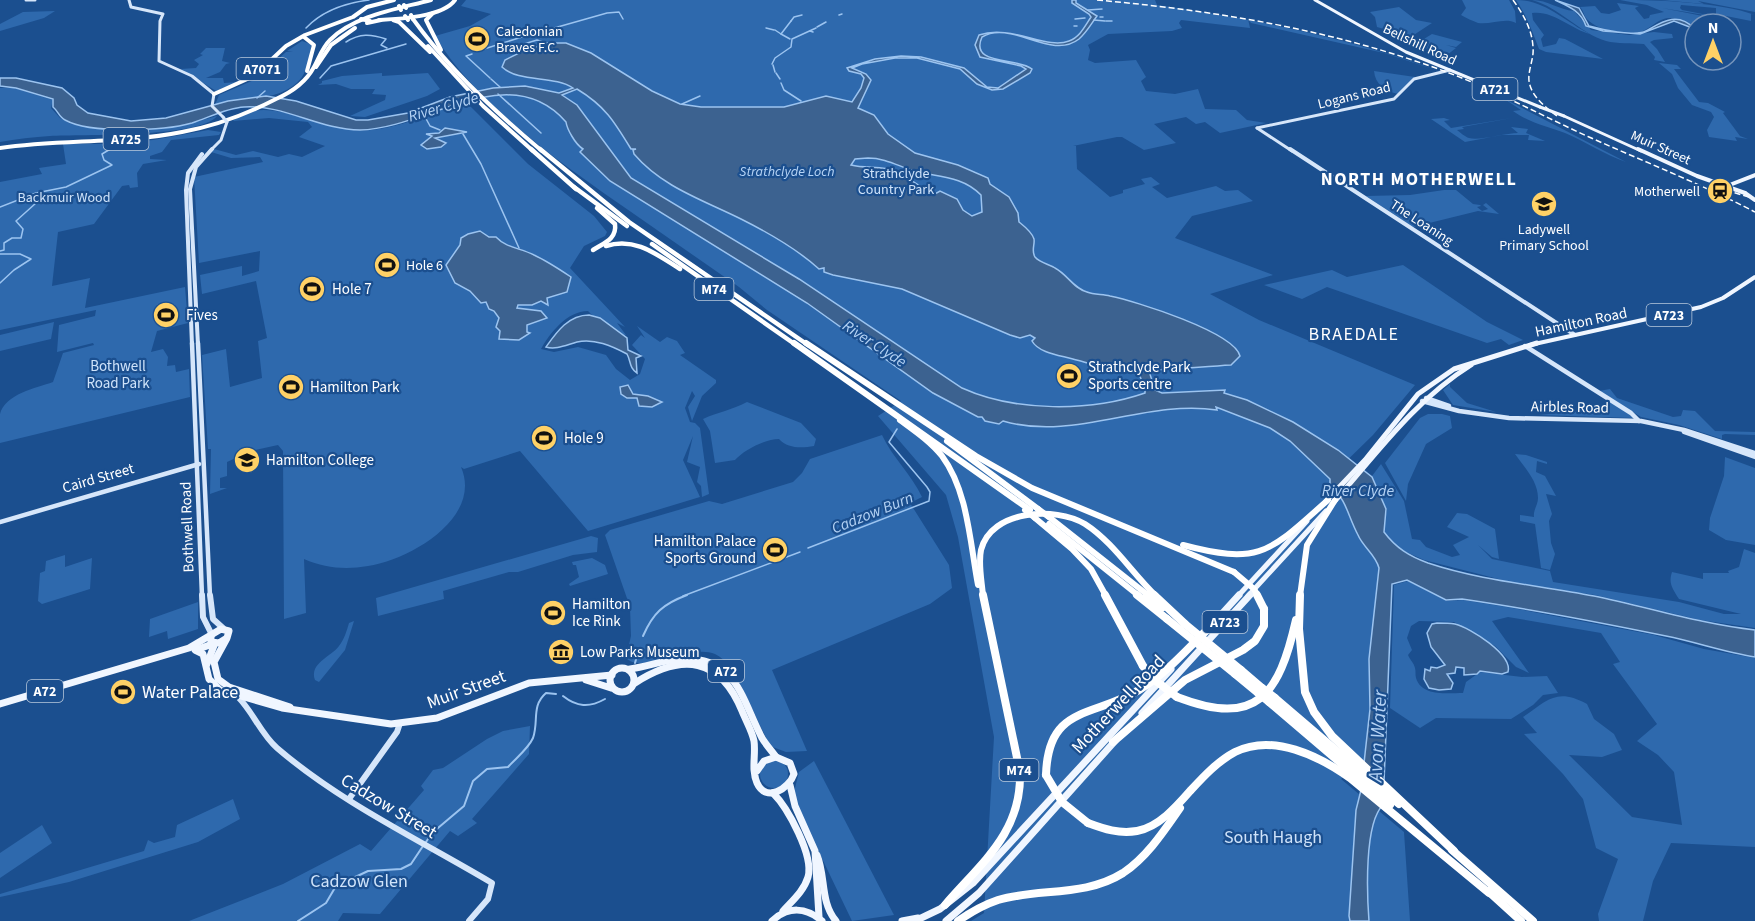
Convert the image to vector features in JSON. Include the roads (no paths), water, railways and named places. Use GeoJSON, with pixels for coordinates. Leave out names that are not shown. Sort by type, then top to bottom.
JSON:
{"type":"FeatureCollection","features":[{"type":"Feature","properties":{"kind":"highway"},"geometry":{"type":"LineString","coordinates":[[308,73],[314,46],[306,35],[345,18],[374,0]]}},
{"type":"Feature","properties":{"kind":"highway"},"geometry":{"type":"LineString","coordinates":[[358,17],[369,6],[381,0]]}},
{"type":"Feature","properties":{"kind":"highway","name":"A725"},"geometry":{"type":"LineString","coordinates":[[308,73],[317,47],[337,31],[367,17],[426,0]]}},
{"type":"Feature","properties":{"kind":"highway","name":"A725"},"geometry":{"type":"LineString","coordinates":[[0,148],[142,138],[181,133],[215,124],[281,94],[298,82],[313,68],[324,45],[344,30],[370,18],[431,0]]}},
{"type":"Feature","properties":{"kind":"highway","name":"A725"},"geometry":{"type":"LineString","coordinates":[[358,17],[370,21],[389,20],[440,10],[453,5],[454,0]]}},
{"type":"Feature","properties":{"kind":"highway"},"geometry":{"type":"LineString","coordinates":[[369,6],[400,4]]}},
{"type":"Feature","properties":{"kind":"highway","name":"M74"},"geometry":{"type":"LineString","coordinates":[[400,4],[441,62],[483,106],[574,187],[722,295],[884,401],[932,445],[951,472],[958,493],[1020,772],[1021,794],[1018,809],[1007,833],[945,905]]}},
{"type":"Feature","properties":{"kind":"highway"},"geometry":{"type":"LineString","coordinates":[[440,10],[429,15],[426,20],[447,60]]}},
{"type":"Feature","properties":{"kind":"highway","name":"A7071"},"geometry":{"type":"LineString","coordinates":[[214,93],[230,90],[249,81],[294,42],[306,35],[338,22],[358,17]]}},
{"type":"Feature","properties":{"kind":"highway","name":"M74"},"geometry":{"type":"LineString","coordinates":[[409,17],[431,44],[489,105],[628,222],[884,401],[1028,510],[1167,620],[1238,672]]}},
{"type":"Feature","properties":{"kind":"highway","name":"A725"},"geometry":{"type":"LineString","coordinates":[[308,73],[338,39],[360,26],[381,20]]}},
{"type":"Feature","properties":{"kind":"highway"},"geometry":{"type":"LineString","coordinates":[[389,20],[398,21],[441,62]]}},
{"type":"Feature","properties":{"kind":"highway","name":"A7071"},"geometry":{"type":"LineString","coordinates":[[294,42],[311,41]]}},
{"type":"Feature","properties":{"kind":"highway","name":"A725"},"geometry":{"type":"LineString","coordinates":[[0,148],[52,139],[162,135],[204,126],[247,111]]}},
{"type":"Feature","properties":{"kind":"highway"},"geometry":{"type":"LineString","coordinates":[[574,187],[616,227],[612,238],[595,251],[620,241],[640,244],[722,295]]}},
{"type":"Feature","properties":{"kind":"highway","name":"M74"},"geometry":{"type":"LineString","coordinates":[[895,410],[1049,517],[1185,624]]}},
{"type":"Feature","properties":{"kind":"highway","name":"M74"},"geometry":{"type":"LineString","coordinates":[[895,410],[1032,488],[1234,572],[1254,589],[1264,609],[1264,627],[1256,641],[1185,680],[1113,742]]}},
{"type":"Feature","properties":{"kind":"highway","name":"M74"},"geometry":{"type":"LineString","coordinates":[[1038,518],[1091,569],[1143,666],[1156,681],[1177,697],[1201,707],[1220,710],[1243,708],[1261,699],[1271,689],[1282,669],[1291,642],[1307,545],[1333,498]]}},
{"type":"Feature","properties":{"kind":"highway","name":"M74"},"geometry":{"type":"LineString","coordinates":[[1101,516],[1200,550],[1241,557],[1268,550],[1333,498]]}},
{"type":"Feature","properties":{"kind":"highway","name":"M74"},"geometry":{"type":"LineString","coordinates":[[985,612],[980,557],[987,537],[996,528],[1025,515],[1051,514],[1074,519],[1100,535],[1137,578],[1185,624],[1394,804],[1521,921]]}},
{"type":"Feature","properties":{"kind":"highway","name":"M74"},"geometry":{"type":"LineString","coordinates":[[1300,593],[1300,641],[1305,692],[1319,720],[1348,764],[1454,851],[1533,921]]}},
{"type":"Feature","properties":{"kind":"highway","name":"M74"},"geometry":{"type":"LineString","coordinates":[[1209,628],[1140,690],[1080,714],[1058,729],[1046,752],[1046,775],[1057,798],[1071,812],[1088,823],[1109,831],[1144,828],[1174,811],[1222,757],[1239,749],[1279,746],[1300,751],[1323,761],[1348,764]]}},
{"type":"Feature","properties":{"kind":"highway","name":"M74"},"geometry":{"type":"LineString","coordinates":[[958,921],[982,906],[1005,899],[1079,890],[1121,874],[1143,857],[1197,783]]}},
{"type":"Feature","properties":{"kind":"main road"},"geometry":{"type":"LineString","coordinates":[[26,0],[34,0]]}},
{"type":"Feature","properties":{"kind":"main road"},"geometry":{"type":"LineString","coordinates":[[129,0],[131,7],[163,14],[160,21],[159,61],[192,76],[214,93],[211,105],[227,122],[227,128]]}},
{"type":"Feature","properties":{"kind":"main road","name":"Bellshill Road"},"geometry":{"type":"LineString","coordinates":[[1315,0],[1399,48],[1564,116],[1587,128]]}},
{"type":"Feature","properties":{"kind":"main road","name":"Logans Road"},"geometry":{"type":"LineString","coordinates":[[1257,128],[1394,99],[1414,79],[1450,70]]}},
{"type":"Feature","properties":{"kind":"main road","name":"Bothwell Road"},"geometry":{"type":"LineString","coordinates":[[192,284],[195,269],[190,178],[195,166],[226,134],[227,128]]}},
{"type":"Feature","properties":{"kind":"main road","name":"Bothwell Road"},"geometry":{"type":"LineString","coordinates":[[213,638],[203,617],[200,462],[192,284],[189,271],[188,173],[197,158],[227,128]]}},
{"type":"Feature","properties":{"kind":"main road","name":"The Loaning"},"geometry":{"type":"LineString","coordinates":[[1257,128],[1575,334]]}},
{"type":"Feature","properties":{"kind":"main road","name":"Muir Street"},"geometry":{"type":"LineString","coordinates":[[1587,128],[1703,179],[1730,186],[1755,200]]}},
{"type":"Feature","properties":{"kind":"main road"},"geometry":{"type":"LineString","coordinates":[[1730,186],[1755,175]]}},
{"type":"Feature","properties":{"kind":"main road"},"geometry":{"type":"LineString","coordinates":[[189,271],[195,269]]}},
{"type":"Feature","properties":{"kind":"main road","name":"Hamilton Road"},"geometry":{"type":"LineString","coordinates":[[1367,461],[1418,394],[1454,369],[1525,346],[1701,307],[1713,303],[1755,277]]}},
{"type":"Feature","properties":{"kind":"main road"},"geometry":{"type":"LineString","coordinates":[[1525,346],[1631,413],[1639,421]]}},
{"type":"Feature","properties":{"kind":"main road","name":"Hamilton Road"},"geometry":{"type":"LineString","coordinates":[[1333,498],[1424,399],[1456,373],[1478,361]]}},
{"type":"Feature","properties":{"kind":"main road"},"geometry":{"type":"LineString","coordinates":[[1418,394],[1424,399]]}},
{"type":"Feature","properties":{"kind":"main road","name":"Airbles Road"},"geometry":{"type":"LineString","coordinates":[[1424,399],[1455,411],[1518,419],[1639,421],[1670,427],[1755,455]]}},
{"type":"Feature","properties":{"kind":"main road","name":"Bothwell Road"},"geometry":{"type":"LineString","coordinates":[[200,462],[212,617],[224,629]]}},
{"type":"Feature","properties":{"kind":"main road","name":"Caird Street"},"geometry":{"type":"LineString","coordinates":[[0,522],[200,462]]}},
{"type":"Feature","properties":{"kind":"main road","name":"Caird Street"},"geometry":{"type":"LineString","coordinates":[[0,522],[200,462]]}},
{"type":"Feature","properties":{"kind":"main road","name":"Motherwell Road"},"geometry":{"type":"LineString","coordinates":[[915,921],[945,905],[973,883],[1333,498]]}},
{"type":"Feature","properties":{"kind":"main road","name":"Motherwell Road"},"geometry":{"type":"LineString","coordinates":[[946,921],[979,892],[1113,742],[1190,662],[1333,498]]}},
{"type":"Feature","properties":{"kind":"main road"},"geometry":{"type":"LineString","coordinates":[[207,664],[213,638],[224,629],[230,632],[226,639],[213,638]]}},
{"type":"Feature","properties":{"kind":"main road","name":"A72"},"geometry":{"type":"LineString","coordinates":[[145,662],[195,650],[213,638]]}},
{"type":"Feature","properties":{"kind":"main road","name":"A72"},"geometry":{"type":"LineString","coordinates":[[0,704],[145,662],[213,638]]}},
{"type":"Feature","properties":{"kind":"main road","name":"Muir Street"},"geometry":{"type":"LineString","coordinates":[[226,639],[215,659],[216,676],[227,686],[282,708],[377,723],[400,723],[442,716],[530,683],[550,679],[580,679],[612,675]]}},
{"type":"Feature","properties":{"kind":"main road","name":"Muir Street"},"geometry":{"type":"LineString","coordinates":[[195,650],[203,654],[208,677],[218,689],[261,699]]}},
{"type":"Feature","properties":{"kind":"main road","name":"A72"},"geometry":{"type":"LineString","coordinates":[[612,675],[621,669],[644,668],[672,660],[691,658],[720,666],[736,682],[765,744],[776,757],[786,759],[793,768],[793,780],[790,785],[795,806],[815,851],[820,919]]}},
{"type":"Feature","properties":{"kind":"main road","name":"A72"},"geometry":{"type":"LineString","coordinates":[[613,689],[624,691],[654,672],[675,665],[697,665],[716,672],[732,689],[751,732],[759,786],[773,793],[784,805],[809,862],[809,877],[805,888],[783,911]]}},
{"type":"Feature","properties":{"kind":"main road"},"geometry":{"type":"LineString","coordinates":[[630,669],[636,675],[635,683]]}},
{"type":"Feature","properties":{"kind":"main road"},"geometry":{"type":"LineString","coordinates":[[612,675],[609,682],[613,689]]}},
{"type":"Feature","properties":{"kind":"main road","name":"Muir Street"},"geometry":{"type":"LineString","coordinates":[[580,679],[613,689]]}},
{"type":"Feature","properties":{"kind":"main road","name":"Muir Street"},"geometry":{"type":"LineString","coordinates":[[234,694],[251,710],[257,721]]}},
{"type":"Feature","properties":{"kind":"main road","name":"Cadzow Street"},"geometry":{"type":"LineString","coordinates":[[257,721],[275,747],[317,779],[492,883],[492,892],[469,921]]}},
{"type":"Feature","properties":{"kind":"main road"},"geometry":{"type":"LineString","coordinates":[[349,799],[397,732],[400,723]]}},
{"type":"Feature","properties":{"kind":"main road"},"geometry":{"type":"LineString","coordinates":[[757,771],[764,761],[776,757]]}},
{"type":"Feature","properties":{"kind":"main road"},"geometry":{"type":"LineString","coordinates":[[773,793],[790,785]]}},
{"type":"Feature","properties":{"kind":"main road"},"geometry":{"type":"LineString","coordinates":[[815,851],[823,868],[826,907],[836,921]]}},
{"type":"Feature","properties":{"kind":"main road"},"geometry":{"type":"LineString","coordinates":[[772,921],[783,911],[804,910],[820,919]]}},
{"type":"Feature","properties":{"kind":"main road","name":"A723"},"geometry":{"type":"LineString","coordinates":[[903,921],[928,915]]}},
{"type":"Feature","properties":{"kind":"water"},"geometry":{"type":"Polygon","coordinates":[[[1072,0],[1076,0],[1076,3],[1097,16],[1079,39],[1068,44],[1056,45],[1007,33],[1060,43],[1076,37],[1091,17],[1072,3],[1072,0]]]}},
{"type":"Feature","properties":{"kind":"water"},"geometry":{"type":"Polygon","coordinates":[[[1555,0],[1579,8],[1589,26],[1624,33],[1603,31],[1586,26],[1584,21],[1569,7],[1555,0]]]}},
{"type":"Feature","properties":{"kind":"water"},"geometry":{"type":"Polygon","coordinates":[[[1670,20],[1682,20],[1683,24],[1674,21],[1640,34],[1628,33],[1641,33],[1670,20]]]}},
{"type":"Feature","properties":{"kind":"water","name":"Strathclyde Loch"},"geometry":{"type":"Polygon","coordinates":[[[991,32],[1005,33],[993,33],[982,37],[980,46],[982,53],[988,57],[1025,65],[1032,69],[1030,73],[1003,89],[992,90],[977,84],[960,69],[917,58],[895,58],[852,68],[866,74],[871,80],[858,108],[874,115],[888,134],[915,153],[958,165],[988,178],[990,184],[1009,197],[1018,213],[1019,222],[1033,236],[1035,257],[1060,271],[1078,288],[1090,293],[1140,304],[1182,319],[1221,337],[1234,347],[1240,356],[1231,365],[1150,370],[1102,367],[1048,352],[1035,345],[1032,341],[1035,338],[1030,335],[1020,338],[1010,335],[902,289],[824,272],[824,268],[819,269],[772,235],[684,192],[657,175],[634,154],[633,150],[636,149],[631,149],[608,115],[587,95],[577,89],[562,95],[577,105],[631,178],[799,279],[962,388],[1005,402],[1029,405],[1053,407],[1101,404],[1145,393],[1138,372],[1149,371],[1155,390],[1162,393],[1225,390],[1224,393],[1247,400],[1293,422],[1338,450],[1372,477],[1386,509],[1384,532],[1403,551],[1428,563],[1469,574],[1594,596],[1694,620],[1755,630],[1755,657],[1666,636],[1564,616],[1462,599],[1446,600],[1407,580],[1392,584],[1383,805],[1377,814],[1370,843],[1369,921],[1350,921],[1356,810],[1361,790],[1370,709],[1369,659],[1379,568],[1360,539],[1344,503],[1330,484],[1330,479],[1290,441],[1270,428],[1216,407],[1217,410],[1190,408],[1163,410],[1056,427],[1030,426],[1003,421],[999,424],[985,421],[982,417],[933,393],[807,303],[610,181],[580,152],[583,149],[577,144],[566,122],[544,104],[519,96],[493,96],[467,101],[386,127],[360,130],[330,126],[273,109],[244,107],[180,126],[127,130],[91,128],[76,124],[61,117],[53,107],[53,99],[16,88],[0,86],[0,78],[16,78],[62,88],[74,98],[77,105],[88,113],[131,121],[166,118],[228,101],[266,96],[296,101],[356,120],[368,120],[408,113],[450,97],[493,88],[525,86],[559,93],[573,88],[556,81],[518,75],[502,67],[505,60],[519,53],[546,43],[566,43],[591,53],[652,91],[680,104],[701,107],[784,107],[826,96],[852,102],[864,78],[861,74],[849,71],[847,68],[875,59],[901,56],[921,57],[964,68],[987,87],[998,88],[1026,69],[980,57],[975,45],[979,35],[991,32]],[[874,158],[855,159],[851,165],[898,172],[930,192],[935,194],[940,191],[957,199],[963,210],[972,216],[982,212],[981,195],[966,184],[874,158]]]}},
{"type":"Feature","properties":{"kind":"water"},"geometry":{"type":"Polygon","coordinates":[[[445,128],[467,132],[435,138],[446,143],[441,147],[427,149],[421,145],[432,136],[426,134],[439,133],[445,128]]]}},
{"type":"Feature","properties":{"kind":"water"},"geometry":{"type":"Polygon","coordinates":[[[480,231],[489,237],[496,237],[509,246],[539,257],[571,277],[567,292],[547,298],[548,305],[541,301],[532,305],[518,305],[517,308],[541,311],[547,318],[527,325],[527,332],[530,333],[519,340],[499,339],[500,331],[496,327],[499,318],[494,311],[489,309],[486,302],[481,303],[470,291],[455,283],[446,265],[460,245],[461,238],[480,231]]]}},
{"type":"Feature","properties":{"kind":"water"},"geometry":{"type":"Polygon","coordinates":[[[589,315],[600,318],[627,338],[628,350],[641,356],[636,358],[637,373],[631,367],[627,354],[603,344],[583,341],[557,348],[546,347],[569,321],[589,315]]]}},
{"type":"Feature","properties":{"kind":"water"},"geometry":{"type":"Polygon","coordinates":[[[628,385],[633,394],[648,396],[662,402],[652,407],[639,406],[637,398],[627,398],[621,394],[620,387],[628,385]]]}},
{"type":"Feature","properties":{"kind":"water"},"geometry":{"type":"Polygon","coordinates":[[[1432,624],[1455,624],[1480,636],[1498,650],[1508,665],[1508,672],[1502,674],[1480,671],[1477,674],[1464,675],[1464,668],[1456,667],[1455,673],[1447,674],[1453,683],[1451,689],[1429,688],[1424,679],[1425,669],[1430,671],[1431,667],[1437,668],[1445,665],[1431,647],[1427,633],[1432,624]]]}},
{"type":"Feature","properties":{"kind":"waterway"},"geometry":{"type":"LineString","coordinates":[[306,28],[320,16],[335,8],[369,0]]}},
{"type":"Feature","properties":{"kind":"waterway"},"geometry":{"type":"LineString","coordinates":[[1088,10],[1102,9]]}},
{"type":"Feature","properties":{"kind":"waterway"},"geometry":{"type":"LineString","coordinates":[[533,34],[607,13],[619,12],[623,19]]}},
{"type":"Feature","properties":{"kind":"waterway"},"geometry":{"type":"LineString","coordinates":[[781,34],[794,17],[802,15]]}},
{"type":"Feature","properties":{"kind":"waterway"},"geometry":{"type":"LineString","coordinates":[[1075,19],[1085,18]]}},
{"type":"Feature","properties":{"kind":"waterway"},"geometry":{"type":"LineString","coordinates":[[1094,20],[1105,21]]}},
{"type":"Feature","properties":{"kind":"waterway"},"geometry":{"type":"LineString","coordinates":[[1106,21],[1112,21]]}},
{"type":"Feature","properties":{"kind":"waterway"},"geometry":{"type":"LineString","coordinates":[[817,27],[826,22]]}},
{"type":"Feature","properties":{"kind":"waterway"},"geometry":{"type":"LineString","coordinates":[[766,28],[774,30]]}},
{"type":"Feature","properties":{"kind":"waterway"},"geometry":{"type":"LineString","coordinates":[[772,64],[775,58],[791,47],[792,39],[816,28]]}},
{"type":"Feature","properties":{"kind":"waterway"},"geometry":{"type":"LineString","coordinates":[[775,30],[781,34]]}},
{"type":"Feature","properties":{"kind":"waterway"},"geometry":{"type":"LineString","coordinates":[[541,35],[545,33]]}},
{"type":"Feature","properties":{"kind":"waterway"},"geometry":{"type":"LineString","coordinates":[[781,34],[790,39]]}},
{"type":"Feature","properties":{"kind":"waterway"},"geometry":{"type":"LineString","coordinates":[[481,50],[528,35]]}},
{"type":"Feature","properties":{"kind":"waterway"},"geometry":{"type":"LineString","coordinates":[[346,42],[361,36],[375,36],[386,39],[381,45],[387,48]]}},
{"type":"Feature","properties":{"kind":"waterway"},"geometry":{"type":"LineString","coordinates":[[519,53],[511,48],[537,40],[546,43]]}},
{"type":"Feature","properties":{"kind":"waterway"},"geometry":{"type":"LineString","coordinates":[[320,78],[331,66],[406,44]]}},
{"type":"Feature","properties":{"kind":"waterway"},"geometry":{"type":"LineString","coordinates":[[472,54],[466,56],[490,78]]}},
{"type":"Feature","properties":{"kind":"waterway"},"geometry":{"type":"LineString","coordinates":[[773,65],[775,72]]}},
{"type":"Feature","properties":{"kind":"waterway"},"geometry":{"type":"LineString","coordinates":[[776,73],[780,79]]}},
{"type":"Feature","properties":{"kind":"waterway"},"geometry":{"type":"LineString","coordinates":[[491,79],[500,87]]}},
{"type":"Feature","properties":{"kind":"waterway"},"geometry":{"type":"LineString","coordinates":[[781,83],[784,90],[801,101]]}},
{"type":"Feature","properties":{"kind":"waterway"},"geometry":{"type":"LineString","coordinates":[[257,98],[265,91]]}},
{"type":"Feature","properties":{"kind":"waterway"},"geometry":{"type":"LineString","coordinates":[[498,94],[541,133]]}},
{"type":"Feature","properties":{"kind":"waterway"},"geometry":{"type":"LineString","coordinates":[[682,104],[700,96]]}},
{"type":"Feature","properties":{"kind":"waterway","name":"River Clyde"},"geometry":{"type":"LineString","coordinates":[[424,115],[430,126],[440,130]]}},
{"type":"Feature","properties":{"kind":"waterway"},"geometry":{"type":"LineString","coordinates":[[463,134],[481,164],[519,248]]}},
{"type":"Feature","properties":{"kind":"waterway"},"geometry":{"type":"LineString","coordinates":[[0,207],[36,193],[66,187],[112,165],[104,160],[102,154],[117,145]]}},
{"type":"Feature","properties":{"kind":"waterway"},"geometry":{"type":"LineString","coordinates":[[0,251],[4,250],[4,243],[12,238],[21,238],[23,229],[16,221],[36,203],[30,199],[34,194]]}},
{"type":"Feature","properties":{"kind":"waterway"},"geometry":{"type":"LineString","coordinates":[[0,254],[20,254],[31,259],[0,283]]}},
{"type":"Feature","properties":{"kind":"waterway","name":"Cadzow Burn"},"geometry":{"type":"LineString","coordinates":[[808,548],[929,501],[930,492],[927,487],[889,442],[897,429]]}},
{"type":"Feature","properties":{"kind":"waterway","name":"Cadzow Burn"},"geometry":{"type":"LineString","coordinates":[[683,596],[800,552]]}},
{"type":"Feature","properties":{"kind":"waterway","name":"Cadzow Burn"},"geometry":{"type":"LineString","coordinates":[[643,636],[660,610],[687,595]]}},
{"type":"Feature","properties":{"kind":"waterway","name":"Cadzow Burn"},"geometry":{"type":"LineString","coordinates":[[635,663],[639,649]]}},
{"type":"Feature","properties":{"kind":"waterway","name":"Cadzow Burn"},"geometry":{"type":"LineString","coordinates":[[426,842],[432,833],[464,806],[473,781],[487,769],[508,767],[525,750],[535,732],[538,703],[546,693],[556,694]]}},
{"type":"Feature","properties":{"kind":"waterway","name":"Cadzow Burn"},"geometry":{"type":"LineString","coordinates":[[563,696],[583,705],[594,704],[605,699]]}},
{"type":"Feature","properties":{"kind":"waterway","name":"Cadzow Burn"},"geometry":{"type":"LineString","coordinates":[[298,921],[326,903],[336,886],[368,871],[401,869],[411,864],[423,846]]}},
{"type":"Feature","properties":{"kind":"railway"},"geometry":{"type":"LineString","coordinates":[[1097,0],[1189,10],[1280,25],[1413,60],[1490,90],[1755,212]]}},
{"type":"Feature","properties":{"kind":"railway"},"geometry":{"type":"LineString","coordinates":[[1513,0],[1531,34],[1533,54],[1529,75],[1531,88],[1537,98],[1557,116]]}},
{"type":"Feature","properties":{"kind":"railway"},"geometry":{"type":"LineString","coordinates":[[1726,190],[1755,199]]}},
{"type":"Feature","properties":{"kind":"place","name":"Caledonian Braves F.C."},"geometry":{"type":"Point","coordinates":[477,39]}},
{"type":"Feature","properties":{"kind":"place","name":"Motherwell"},"geometry":{"type":"Point","coordinates":[1720,191]}},
{"type":"Feature","properties":{"kind":"place","name":"Ladywell Primary School"},"geometry":{"type":"Point","coordinates":[1544,204]}},
{"type":"Feature","properties":{"kind":"place","name":"Hole 6"},"geometry":{"type":"Point","coordinates":[387,265]}},
{"type":"Feature","properties":{"kind":"place","name":"Hole 7"},"geometry":{"type":"Point","coordinates":[312,289]}},
{"type":"Feature","properties":{"kind":"place","name":"Fives"},"geometry":{"type":"Point","coordinates":[166,315]}},
{"type":"Feature","properties":{"kind":"place","name":"Strathclyde Park Sports centre"},"geometry":{"type":"Point","coordinates":[1069,376]}},
{"type":"Feature","properties":{"kind":"place","name":"Hamilton Park"},"geometry":{"type":"Point","coordinates":[291,387]}},
{"type":"Feature","properties":{"kind":"place","name":"Hole 9"},"geometry":{"type":"Point","coordinates":[544,438]}},
{"type":"Feature","properties":{"kind":"place","name":"Hamilton College"},"geometry":{"type":"Point","coordinates":[247,460]}},
{"type":"Feature","properties":{"kind":"place","name":"Hamilton Palace Sports Ground"},"geometry":{"type":"Point","coordinates":[775,550]}},
{"type":"Feature","properties":{"kind":"place","name":"Hamilton Ice Rink"},"geometry":{"type":"Point","coordinates":[553,613]}},
{"type":"Feature","properties":{"kind":"place","name":"Low Parks Museum"},"geometry":{"type":"Point","coordinates":[561,652]}},
{"type":"Feature","properties":{"kind":"place","name":"Water Palace"},"geometry":{"type":"Point","coordinates":[123,692]}},
{"type":"Feature","properties":{"kind":"district","name":"NORTH MOTHERWELL"},"geometry":{"type":"Point","coordinates":[1419,179]}},
{"type":"Feature","properties":{"kind":"district","name":"BRAEDALE"},"geometry":{"type":"Point","coordinates":[1354,334]}},
{"type":"Feature","properties":{"kind":"park label","name":"Strathclyde Country Park"},"geometry":{"type":"Point","coordinates":[896,182]}},
{"type":"Feature","properties":{"kind":"park label","name":"Backmuir Wood"},"geometry":{"type":"Point","coordinates":[64,197]}},
{"type":"Feature","properties":{"kind":"park label","name":"Bothwell Road Park"},"geometry":{"type":"Point","coordinates":[118,374]}},
{"type":"Feature","properties":{"kind":"park label","name":"South Haugh"},"geometry":{"type":"Point","coordinates":[1273,837]}},
{"type":"Feature","properties":{"kind":"park label","name":"Cadzow Glen"},"geometry":{"type":"Point","coordinates":[359,881]}},
{"type":"Feature","properties":{"kind":"water label","name":"Avon Water"},"geometry":{"type":"Point","coordinates":[1377,736]}}]}
